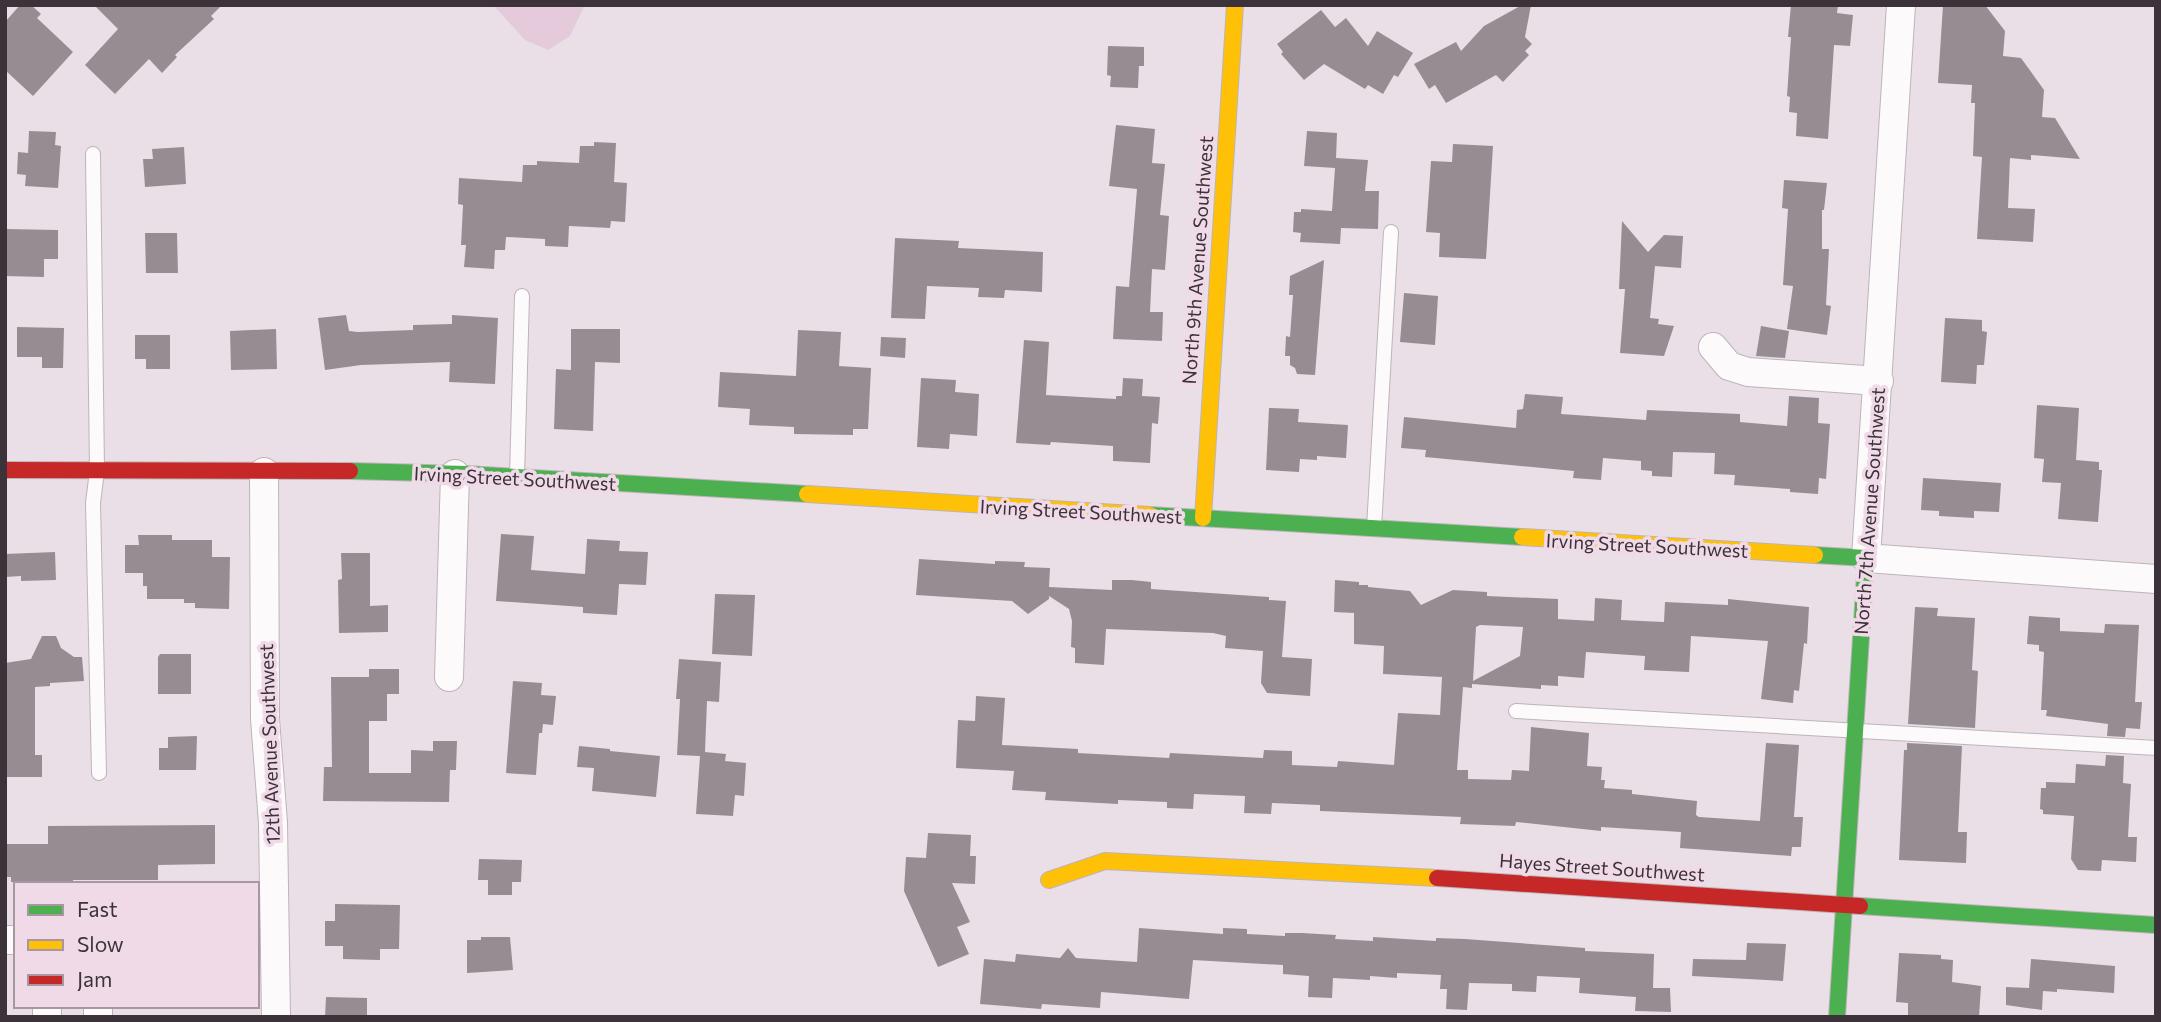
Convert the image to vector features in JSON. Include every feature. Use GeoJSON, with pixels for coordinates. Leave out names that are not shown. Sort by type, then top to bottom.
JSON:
{"type":"FeatureCollection","features":[{"type":"Feature","properties":{"kind":"street","name":"North 9th Avenue Southwest"},"geometry":{"type":"LineString","coordinates":[[1203,518],[1235,5]]}},
{"type":"Feature","properties":{"kind":"street","name":"North 7th Avenue Southwest"},"geometry":{"type":"LineString","coordinates":[[1837,1017],[1901,5]]}},
{"type":"Feature","properties":{"kind":"street"},"geometry":{"type":"LineString","coordinates":[[1713,347],[1729,366],[1748,372],[1879,381]]}},
{"type":"Feature","properties":{"kind":"street","name":"Irving Street Southwest"},"geometry":{"type":"LineString","coordinates":[[5,470],[455,474],[517,477],[1866,558],[2156,579]]}},
{"type":"Feature","properties":{"kind":"street","name":"12th Avenue Southwest"},"geometry":{"type":"LineString","coordinates":[[264,472],[265,719],[273,823],[266,940],[276,1017]]}},
{"type":"Feature","properties":{"kind":"street"},"geometry":{"type":"LineString","coordinates":[[449,677],[455,474]]}},
{"type":"Feature","properties":{"kind":"street","name":"Hayes Street Southwest"},"geometry":{"type":"LineString","coordinates":[[1049,880],[1105,861],[1486,881],[2156,925]]}},
{"type":"Feature","properties":{"kind":"lane"},"geometry":{"type":"LineString","coordinates":[[93,154],[97,471],[93,503],[99,773]]}},
{"type":"Feature","properties":{"kind":"lane"},"geometry":{"type":"LineString","coordinates":[[1374,530],[1391,232]]}},
{"type":"Feature","properties":{"kind":"lane"},"geometry":{"type":"LineString","coordinates":[[517,477],[522,296]]}},
{"type":"Feature","properties":{"kind":"lane"},"geometry":{"type":"LineString","coordinates":[[1516,711],[2156,748]]}},
{"type":"Feature","properties":{"kind":"shaded area"},"geometry":{"type":"Polygon","coordinates":[[[493,5],[585,5],[570,36],[548,50],[525,40],[493,5]]]}},
{"type":"Feature","properties":{"kind":"building"},"geometry":{"type":"Polygon","coordinates":[[[20,5],[31,5],[41,14],[37,18],[73,52],[33,96],[5,70],[5,22],[20,5]]]}},
{"type":"Feature","properties":{"kind":"building"},"geometry":{"type":"Polygon","coordinates":[[[94,5],[222,5],[211,16],[214,19],[175,55],[177,57],[162,73],[149,59],[115,94],[85,65],[118,29],[94,5]]]}},
{"type":"Feature","properties":{"kind":"building"},"geometry":{"type":"Polygon","coordinates":[[[1522,5],[1531,5],[1525,37],[1532,44],[1525,51],[1529,55],[1503,82],[1496,75],[1446,103],[1435,85],[1429,89],[1414,64],[1456,42],[1461,51],[1484,26],[1522,5]]]}},
{"type":"Feature","properties":{"kind":"building"},"geometry":{"type":"Polygon","coordinates":[[[1791,5],[1838,5],[1837,13],[1853,15],[1850,46],[1834,45],[1828,139],[1796,136],[1797,113],[1789,112],[1790,97],[1787,96],[1791,37],[1788,37],[1791,5]]]}},
{"type":"Feature","properties":{"kind":"building"},"geometry":{"type":"Polygon","coordinates":[[[1943,5],[1985,5],[2005,31],[2003,56],[2021,58],[2044,90],[2042,117],[2055,118],[2080,159],[2031,155],[2031,160],[2010,158],[2008,208],[2035,209],[2033,242],[1977,239],[1982,157],[1973,156],[1975,103],[1971,103],[1972,85],[1938,83],[1943,5]]]}},
{"type":"Feature","properties":{"kind":"building"},"geometry":{"type":"Polygon","coordinates":[[[1321,10],[1335,27],[1346,18],[1368,46],[1377,31],[1413,53],[1398,77],[1394,75],[1383,94],[1368,85],[1365,89],[1324,64],[1304,80],[1281,54],[1283,52],[1277,44],[1321,10]]]}},
{"type":"Feature","properties":{"kind":"building"},"geometry":{"type":"Polygon","coordinates":[[[1108,46],[1144,47],[1144,66],[1139,66],[1138,88],[1110,87],[1111,76],[1107,75],[1108,46]]]}},
{"type":"Feature","properties":{"kind":"building"},"geometry":{"type":"Polygon","coordinates":[[[1116,125],[1155,129],[1152,163],[1165,164],[1160,215],[1169,216],[1165,270],[1152,269],[1150,312],[1163,312],[1162,341],[1113,339],[1116,286],[1129,287],[1137,189],[1109,186],[1116,125]]]}},
{"type":"Feature","properties":{"kind":"building"},"geometry":{"type":"Polygon","coordinates":[[[29,131],[56,132],[55,145],[61,146],[58,188],[25,186],[26,175],[17,174],[18,152],[28,153],[29,131]]]}},
{"type":"Feature","properties":{"kind":"building"},"geometry":{"type":"Polygon","coordinates":[[[1307,131],[1337,133],[1336,158],[1368,160],[1365,191],[1379,191],[1378,229],[1341,228],[1340,244],[1300,242],[1301,233],[1293,232],[1294,212],[1301,212],[1301,209],[1332,211],[1335,168],[1304,166],[1307,131]]]}},
{"type":"Feature","properties":{"kind":"building"},"geometry":{"type":"Polygon","coordinates":[[[594,142],[616,143],[614,182],[627,183],[625,222],[611,221],[610,228],[569,226],[568,247],[545,246],[545,239],[506,237],[505,250],[495,250],[494,269],[464,267],[466,245],[461,245],[463,205],[458,204],[459,178],[522,182],[523,165],[537,165],[537,161],[579,163],[580,146],[594,146],[594,142]]]}},
{"type":"Feature","properties":{"kind":"building"},"geometry":{"type":"Polygon","coordinates":[[[1453,144],[1493,146],[1486,259],[1439,257],[1440,233],[1426,232],[1431,161],[1452,162],[1453,144]]]}},
{"type":"Feature","properties":{"kind":"building"},"geometry":{"type":"Polygon","coordinates":[[[184,147],[186,184],[145,187],[143,159],[153,159],[152,149],[184,147]]]}},
{"type":"Feature","properties":{"kind":"building"},"geometry":{"type":"Polygon","coordinates":[[[1784,180],[1827,183],[1822,210],[1822,249],[1829,249],[1826,305],[1831,306],[1827,335],[1787,329],[1793,286],[1783,285],[1788,209],[1782,208],[1784,180]]]}},
{"type":"Feature","properties":{"kind":"building"},"geometry":{"type":"Polygon","coordinates":[[[1622,221],[1648,252],[1664,235],[1683,236],[1681,268],[1655,266],[1650,318],[1659,319],[1658,324],[1674,326],[1664,356],[1620,353],[1625,289],[1619,289],[1622,221]]]}},
{"type":"Feature","properties":{"kind":"building"},"geometry":{"type":"Polygon","coordinates":[[[5,229],[58,230],[58,259],[44,259],[44,277],[5,276],[5,229]]]}},
{"type":"Feature","properties":{"kind":"building"},"geometry":{"type":"Polygon","coordinates":[[[145,233],[177,233],[178,273],[146,273],[145,233]]]}},
{"type":"Feature","properties":{"kind":"building"},"geometry":{"type":"Polygon","coordinates":[[[895,238],[959,241],[958,248],[1043,252],[1042,292],[1005,290],[1004,298],[978,297],[979,288],[927,286],[925,319],[891,318],[895,238]]]}},
{"type":"Feature","properties":{"kind":"building"},"geometry":{"type":"Polygon","coordinates":[[[1324,260],[1315,375],[1297,374],[1295,368],[1290,365],[1290,356],[1285,356],[1286,336],[1290,337],[1293,295],[1289,295],[1290,276],[1324,260]]]}},
{"type":"Feature","properties":{"kind":"building"},"geometry":{"type":"Polygon","coordinates":[[[1404,293],[1438,296],[1435,345],[1400,342],[1404,293]]]}},
{"type":"Feature","properties":{"kind":"building"},"geometry":{"type":"Polygon","coordinates":[[[346,315],[349,331],[358,332],[413,330],[413,325],[452,324],[452,315],[498,318],[495,384],[449,382],[450,362],[361,365],[325,370],[318,318],[346,315]]]}},
{"type":"Feature","properties":{"kind":"building"},"geometry":{"type":"Polygon","coordinates":[[[1945,318],[1982,320],[1982,331],[1987,332],[1984,365],[1977,365],[1976,384],[1941,382],[1945,318]]]}},
{"type":"Feature","properties":{"kind":"building"},"geometry":{"type":"Polygon","coordinates":[[[1761,326],[1789,331],[1785,358],[1756,356],[1761,326]]]}},
{"type":"Feature","properties":{"kind":"building"},"geometry":{"type":"Polygon","coordinates":[[[17,327],[64,328],[63,368],[42,368],[42,357],[17,357],[17,327]]]}},
{"type":"Feature","properties":{"kind":"building"},"geometry":{"type":"Polygon","coordinates":[[[276,329],[277,369],[231,370],[230,331],[276,329]]]}},
{"type":"Feature","properties":{"kind":"building"},"geometry":{"type":"Polygon","coordinates":[[[571,329],[620,329],[620,363],[595,362],[593,431],[554,429],[556,369],[571,370],[571,329]]]}},
{"type":"Feature","properties":{"kind":"building"},"geometry":{"type":"Polygon","coordinates":[[[798,330],[841,332],[839,366],[871,368],[868,429],[853,429],[853,435],[794,434],[794,427],[749,425],[750,409],[718,407],[720,372],[796,376],[798,330]]]}},
{"type":"Feature","properties":{"kind":"building"},"geometry":{"type":"Polygon","coordinates":[[[135,335],[170,335],[170,369],[146,369],[146,359],[135,359],[135,335]]]}},
{"type":"Feature","properties":{"kind":"building"},"geometry":{"type":"Polygon","coordinates":[[[881,337],[906,338],[905,358],[880,356],[881,337]]]}},
{"type":"Feature","properties":{"kind":"building"},"geometry":{"type":"Polygon","coordinates":[[[1024,340],[1049,342],[1046,395],[1116,399],[1116,396],[1122,396],[1123,378],[1143,379],[1142,396],[1160,397],[1158,424],[1152,423],[1150,463],[1113,461],[1113,446],[1016,443],[1024,340]]]}},
{"type":"Feature","properties":{"kind":"building"},"geometry":{"type":"Polygon","coordinates":[[[921,378],[956,380],[955,392],[979,394],[977,436],[950,434],[949,449],[917,447],[921,378]]]}},
{"type":"Feature","properties":{"kind":"building"},"geometry":{"type":"Polygon","coordinates":[[[1525,394],[1563,397],[1561,414],[1646,420],[1647,410],[1740,414],[1740,422],[1787,426],[1789,396],[1819,398],[1818,423],[1830,424],[1826,479],[1819,478],[1818,494],[1734,485],[1735,475],[1714,474],[1715,453],[1673,452],[1672,477],[1652,476],[1652,471],[1641,470],[1641,461],[1603,458],[1601,480],[1573,478],[1574,471],[1425,457],[1426,450],[1401,448],[1404,417],[1516,428],[1517,410],[1523,409],[1525,394]]]}},
{"type":"Feature","properties":{"kind":"building"},"geometry":{"type":"Polygon","coordinates":[[[2037,405],[2079,408],[2076,460],[2099,462],[2099,470],[2102,470],[2098,522],[2058,519],[2061,483],[2042,482],[2044,459],[2034,458],[2037,405]]]}},
{"type":"Feature","properties":{"kind":"building"},"geometry":{"type":"Polygon","coordinates":[[[1269,408],[1299,409],[1298,422],[1348,425],[1346,458],[1317,456],[1317,460],[1300,459],[1299,472],[1266,470],[1269,408]]]}},
{"type":"Feature","properties":{"kind":"building"},"geometry":{"type":"Polygon","coordinates":[[[1923,478],[2001,483],[1999,512],[1974,511],[1974,518],[1939,516],[1939,511],[1921,510],[1923,478]]]}},
{"type":"Feature","properties":{"kind":"building"},"geometry":{"type":"Polygon","coordinates":[[[501,534],[534,536],[531,570],[585,574],[587,539],[620,541],[619,551],[648,552],[646,585],[619,584],[617,615],[583,613],[583,607],[496,601],[501,534]]]}},
{"type":"Feature","properties":{"kind":"building"},"geometry":{"type":"Polygon","coordinates":[[[138,535],[172,535],[172,540],[212,540],[212,557],[230,557],[229,609],[195,608],[195,603],[184,603],[184,599],[147,599],[143,573],[125,573],[125,545],[139,545],[138,535]]]}},
{"type":"Feature","properties":{"kind":"building"},"geometry":{"type":"Polygon","coordinates":[[[55,552],[56,580],[21,581],[21,576],[5,577],[5,554],[55,552]]]}},
{"type":"Feature","properties":{"kind":"building"},"geometry":{"type":"Polygon","coordinates":[[[341,553],[370,553],[370,606],[388,605],[388,632],[339,633],[338,580],[342,579],[341,553]]]}},
{"type":"Feature","properties":{"kind":"building"},"geometry":{"type":"Polygon","coordinates":[[[919,559],[995,564],[995,561],[1025,562],[1024,567],[1050,568],[1049,587],[1112,590],[1112,580],[1132,580],[1151,582],[1151,589],[1269,597],[1269,600],[1286,601],[1282,657],[1312,659],[1310,696],[1267,693],[1261,683],[1263,651],[1225,648],[1226,636],[1213,633],[1106,629],[1104,665],[1075,663],[1075,648],[1071,647],[1072,621],[1069,609],[1049,596],[1049,599],[1028,614],[1012,601],[916,595],[919,559]]]}},
{"type":"Feature","properties":{"kind":"building"},"geometry":{"type":"Polygon","coordinates":[[[1335,580],[1359,582],[1359,585],[1368,587],[1410,591],[1421,605],[1453,590],[1487,592],[1487,596],[1558,599],[1558,619],[1594,621],[1595,598],[1622,600],[1621,620],[1664,622],[1665,602],[1728,605],[1728,599],[1809,607],[1807,644],[1804,643],[1799,691],[1794,690],[1793,703],[1761,699],[1768,641],[1691,636],[1689,672],[1644,670],[1645,656],[1586,652],[1584,678],[1558,676],[1558,686],[1541,685],[1541,689],[1472,684],[1472,688],[1463,687],[1457,770],[1468,770],[1468,779],[1511,780],[1512,770],[1529,771],[1531,727],[1589,733],[1587,766],[1602,767],[1601,780],[1605,780],[1604,788],[1697,801],[1696,815],[1699,817],[1760,821],[1766,743],[1799,745],[1794,817],[1803,817],[1801,847],[1792,847],[1791,856],[1680,848],[1681,832],[1601,827],[1601,831],[1516,822],[1515,826],[1460,824],[1461,817],[1320,811],[1320,805],[1272,803],[1271,814],[1244,813],[1245,796],[1194,794],[1193,809],[1167,808],[1167,802],[1118,800],[1118,804],[1045,800],[1046,792],[1012,790],[1014,771],[956,768],[958,720],[975,721],[976,696],[1005,698],[1002,745],[1169,758],[1170,753],[1263,758],[1264,750],[1292,751],[1292,765],[1337,767],[1338,761],[1394,765],[1398,713],[1440,715],[1442,677],[1383,674],[1384,646],[1354,644],[1354,613],[1334,612],[1335,580]],[[1476,627],[1473,681],[1520,656],[1523,627],[1476,627]]]}},
{"type":"Feature","properties":{"kind":"building"},"geometry":{"type":"Polygon","coordinates":[[[715,594],[755,595],[752,656],[712,654],[715,594]]]}},
{"type":"Feature","properties":{"kind":"building"},"geometry":{"type":"Polygon","coordinates":[[[1915,607],[1938,608],[1937,616],[1975,618],[1972,670],[1978,671],[1975,728],[1908,724],[1915,607]]]}},
{"type":"Feature","properties":{"kind":"building"},"geometry":{"type":"Polygon","coordinates":[[[2029,616],[2060,618],[2060,631],[2104,633],[2105,624],[2139,625],[2135,702],[2142,702],[2140,729],[2126,728],[2125,737],[2107,736],[2108,724],[2046,716],[2047,710],[2041,710],[2044,652],[2039,651],[2039,645],[2027,644],[2029,616]]]}},
{"type":"Feature","properties":{"kind":"building"},"geometry":{"type":"Polygon","coordinates":[[[42,636],[56,636],[61,648],[74,657],[82,657],[84,681],[50,683],[50,686],[35,687],[35,755],[42,755],[42,777],[6,777],[5,663],[31,659],[42,636]]]}},
{"type":"Feature","properties":{"kind":"building"},"geometry":{"type":"Polygon","coordinates":[[[160,654],[191,654],[191,694],[158,694],[160,654]]]}},
{"type":"Feature","properties":{"kind":"building"},"geometry":{"type":"Polygon","coordinates":[[[679,659],[721,662],[719,702],[707,701],[705,752],[726,754],[725,761],[746,763],[744,796],[735,795],[733,816],[696,814],[700,756],[677,755],[680,699],[676,699],[679,659]]]}},
{"type":"Feature","properties":{"kind":"building"},"geometry":{"type":"Polygon","coordinates":[[[369,669],[399,669],[399,694],[387,694],[387,721],[369,721],[369,773],[411,773],[411,750],[433,751],[433,741],[457,741],[456,770],[450,770],[449,802],[323,801],[324,767],[332,767],[331,677],[369,677],[369,669]]]}},
{"type":"Feature","properties":{"kind":"building"},"geometry":{"type":"Polygon","coordinates":[[[513,681],[542,683],[541,695],[556,696],[553,725],[543,724],[542,733],[539,733],[536,775],[506,773],[513,681]]]}},
{"type":"Feature","properties":{"kind":"building"},"geometry":{"type":"Polygon","coordinates":[[[197,736],[196,770],[159,770],[159,748],[168,748],[168,737],[197,736]]]}},
{"type":"Feature","properties":{"kind":"building"},"geometry":{"type":"Polygon","coordinates":[[[1907,743],[1962,746],[1958,832],[1967,832],[1966,863],[1899,860],[1904,750],[1907,750],[1907,743]]]}},
{"type":"Feature","properties":{"kind":"building"},"geometry":{"type":"Polygon","coordinates":[[[579,746],[660,756],[656,797],[592,791],[594,768],[577,767],[579,746]]]}},
{"type":"Feature","properties":{"kind":"building"},"geometry":{"type":"Polygon","coordinates":[[[2106,755],[2124,756],[2123,783],[2131,784],[2128,837],[2137,837],[2136,862],[2102,860],[2101,871],[2078,870],[2071,859],[2074,816],[2043,814],[2040,809],[2041,788],[2046,788],[2046,782],[2075,783],[2076,764],[2105,766],[2106,755]]]}},
{"type":"Feature","properties":{"kind":"building"},"geometry":{"type":"Polygon","coordinates":[[[215,825],[215,864],[158,865],[158,880],[11,882],[11,877],[5,877],[5,844],[48,844],[48,826],[215,825]]]}},
{"type":"Feature","properties":{"kind":"building"},"geometry":{"type":"Polygon","coordinates":[[[928,833],[971,835],[970,856],[976,856],[975,884],[952,883],[970,922],[957,927],[969,954],[938,967],[904,891],[906,857],[926,858],[928,833]]]}},
{"type":"Feature","properties":{"kind":"building"},"geometry":{"type":"Polygon","coordinates":[[[479,859],[522,860],[521,882],[512,882],[512,895],[488,895],[488,880],[478,880],[479,859]]]}},
{"type":"Feature","properties":{"kind":"building"},"geometry":{"type":"Polygon","coordinates":[[[335,904],[400,905],[399,949],[380,949],[380,960],[343,959],[343,946],[325,946],[325,921],[335,921],[335,904]]]}},
{"type":"Feature","properties":{"kind":"building"},"geometry":{"type":"Polygon","coordinates":[[[1139,928],[1223,934],[1223,928],[1247,929],[1247,934],[1285,936],[1285,933],[1302,933],[1336,935],[1335,939],[1373,941],[1373,937],[1436,941],[1436,938],[1465,939],[1585,948],[1585,951],[1654,954],[1653,988],[1670,988],[1671,1012],[1635,1011],[1636,997],[1579,993],[1580,978],[1537,976],[1536,992],[1512,991],[1512,984],[1469,983],[1467,1010],[1446,1009],[1447,989],[1440,989],[1441,975],[1397,973],[1397,978],[1333,978],[1332,998],[1308,997],[1309,976],[1283,974],[1283,965],[1193,960],[1189,999],[1101,992],[1100,1008],[1042,1004],[1041,1009],[980,1004],[984,959],[1015,962],[1016,954],[1060,958],[1068,948],[1076,958],[1137,962],[1139,928]]]}},
{"type":"Feature","properties":{"kind":"building"},"geometry":{"type":"Polygon","coordinates":[[[481,937],[510,937],[513,970],[467,973],[467,940],[481,940],[481,937]]]}},
{"type":"Feature","properties":{"kind":"building"},"geometry":{"type":"Polygon","coordinates":[[[1747,943],[1786,944],[1783,981],[1692,976],[1693,959],[1746,960],[1747,943]]]}},
{"type":"Feature","properties":{"kind":"building"},"geometry":{"type":"Polygon","coordinates":[[[1899,953],[1941,955],[1941,959],[1953,960],[1952,982],[1981,986],[1979,1017],[1908,1017],[1908,1003],[1896,1002],[1899,953]]]}},
{"type":"Feature","properties":{"kind":"building"},"geometry":{"type":"Polygon","coordinates":[[[2031,959],[2115,966],[2114,993],[2057,989],[2057,992],[2043,991],[2042,1010],[2006,1005],[2006,987],[2029,988],[2031,959]]]}},
{"type":"Feature","properties":{"kind":"building"},"geometry":{"type":"Polygon","coordinates":[[[326,997],[367,998],[367,1017],[325,1017],[326,997]]]}},
{"type":"Feature","properties":{"kind":"traffic: fast"},"geometry":{"type":"LineString","coordinates":[[350,471],[466,474],[807,494]]}},
{"type":"Feature","properties":{"kind":"traffic: fast"},"geometry":{"type":"LineString","coordinates":[[1150,515],[1522,537]]}},
{"type":"Feature","properties":{"kind":"traffic: fast"},"geometry":{"type":"LineString","coordinates":[[1815,555],[1866,558],[1837,1017]]}},
{"type":"Feature","properties":{"kind":"traffic: fast"},"geometry":{"type":"LineString","coordinates":[[1860,906],[2156,925]]}},
{"type":"Feature","properties":{"kind":"traffic: slow"},"geometry":{"type":"LineString","coordinates":[[1203,518],[1235,5]]}},
{"type":"Feature","properties":{"kind":"traffic: slow"},"geometry":{"type":"LineString","coordinates":[[807,494],[1150,515]]}},
{"type":"Feature","properties":{"kind":"traffic: slow"},"geometry":{"type":"LineString","coordinates":[[1522,537],[1815,555]]}},
{"type":"Feature","properties":{"kind":"traffic: slow"},"geometry":{"type":"LineString","coordinates":[[1049,880],[1105,861],[1437,878]]}},
{"type":"Feature","properties":{"kind":"traffic: jam"},"geometry":{"type":"LineString","coordinates":[[5,470],[350,471]]}},
{"type":"Feature","properties":{"kind":"traffic: jam"},"geometry":{"type":"LineString","coordinates":[[1437,878],[1860,906]]}}]}
